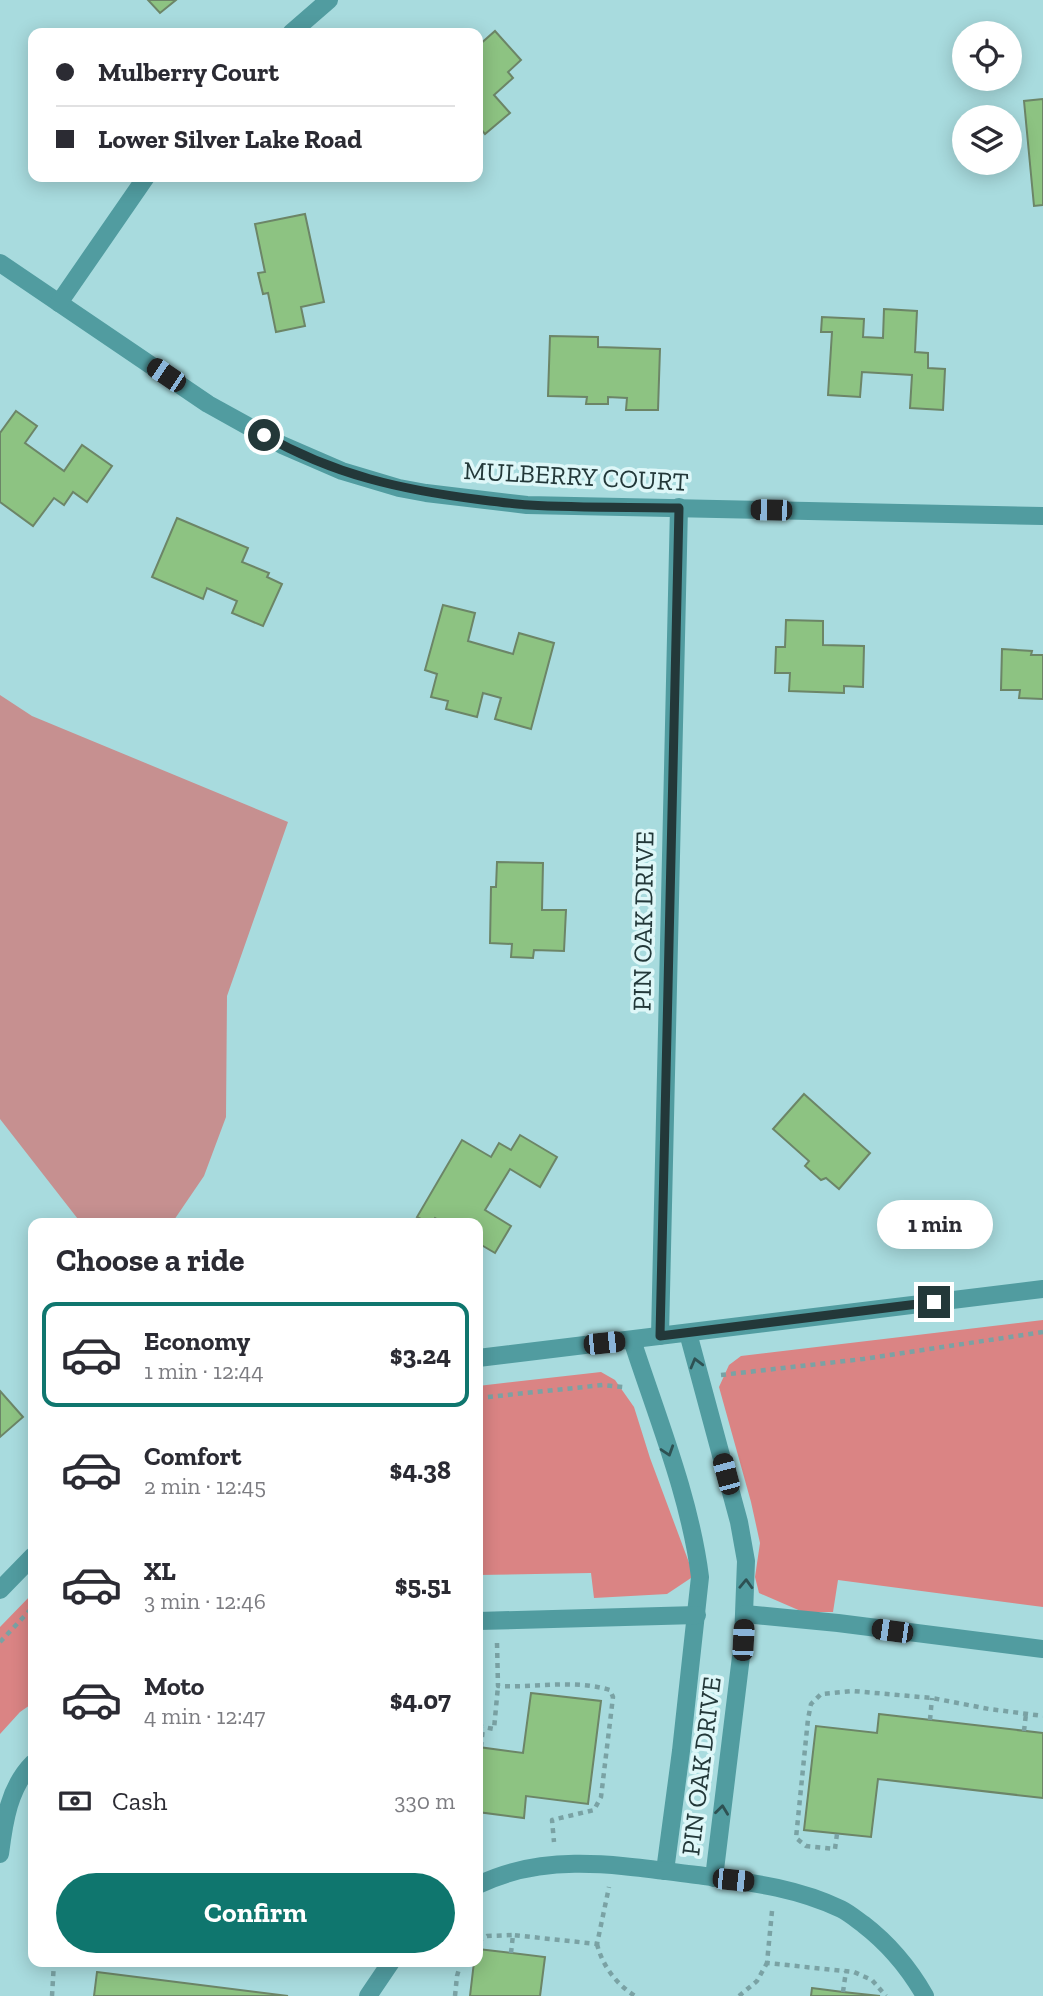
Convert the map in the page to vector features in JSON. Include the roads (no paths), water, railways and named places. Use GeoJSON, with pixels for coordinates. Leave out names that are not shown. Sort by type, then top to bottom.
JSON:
{"type":"FeatureCollection","features":[{"type":"Feature","properties":{"kind":"street"},"geometry":{"type":"LineString","coordinates":[[297,28],[329,0]]}},
{"type":"Feature","properties":{"kind":"street"},"geometry":{"type":"LineString","coordinates":[[59,303],[143,182]]}},
{"type":"Feature","properties":{"kind":"street","name":"MULBERRY COURT"},"geometry":{"type":"LineString","coordinates":[[0,263],[208,404],[282,445],[342,471],[399,488],[527,505],[1043,516]]}},
{"type":"Feature","properties":{"kind":"street","name":"PIN OAK DRIVE"},"geometry":{"type":"LineString","coordinates":[[660,1336],[679,508]]}},
{"type":"Feature","properties":{"kind":"street"},"geometry":{"type":"LineString","coordinates":[[483,1356],[1043,1289]]}},
{"type":"Feature","properties":{"kind":"street","name":"PIN OAK DRIVE"},"geometry":{"type":"LineString","coordinates":[[688,1332],[739,1522],[746,1561],[743,1640],[714,1878]]}},
{"type":"Feature","properties":{"kind":"street","name":"PIN OAK DRIVE"},"geometry":{"type":"LineString","coordinates":[[632,1340],[684,1499],[700,1577],[665,1871]]}},
{"type":"Feature","properties":{"kind":"street"},"geometry":{"type":"LineString","coordinates":[[0,1590],[28,1561]]}},
{"type":"Feature","properties":{"kind":"street"},"geometry":{"type":"LineString","coordinates":[[745,1614],[1043,1649]]}},
{"type":"Feature","properties":{"kind":"street"},"geometry":{"type":"LineString","coordinates":[[483,1620],[697,1615]]}},
{"type":"Feature","properties":{"kind":"street"},"geometry":{"type":"LineString","coordinates":[[0,1854],[5,1819],[17,1783],[28,1768]]}},
{"type":"Feature","properties":{"kind":"street"},"geometry":{"type":"LineString","coordinates":[[483,1883],[527,1867],[588,1863],[665,1871],[799,1892],[844,1910],[883,1940],[914,1977],[925,1996]]}},
{"type":"Feature","properties":{"kind":"street"},"geometry":{"type":"LineString","coordinates":[[368,1996],[388,1967]]}}]}
